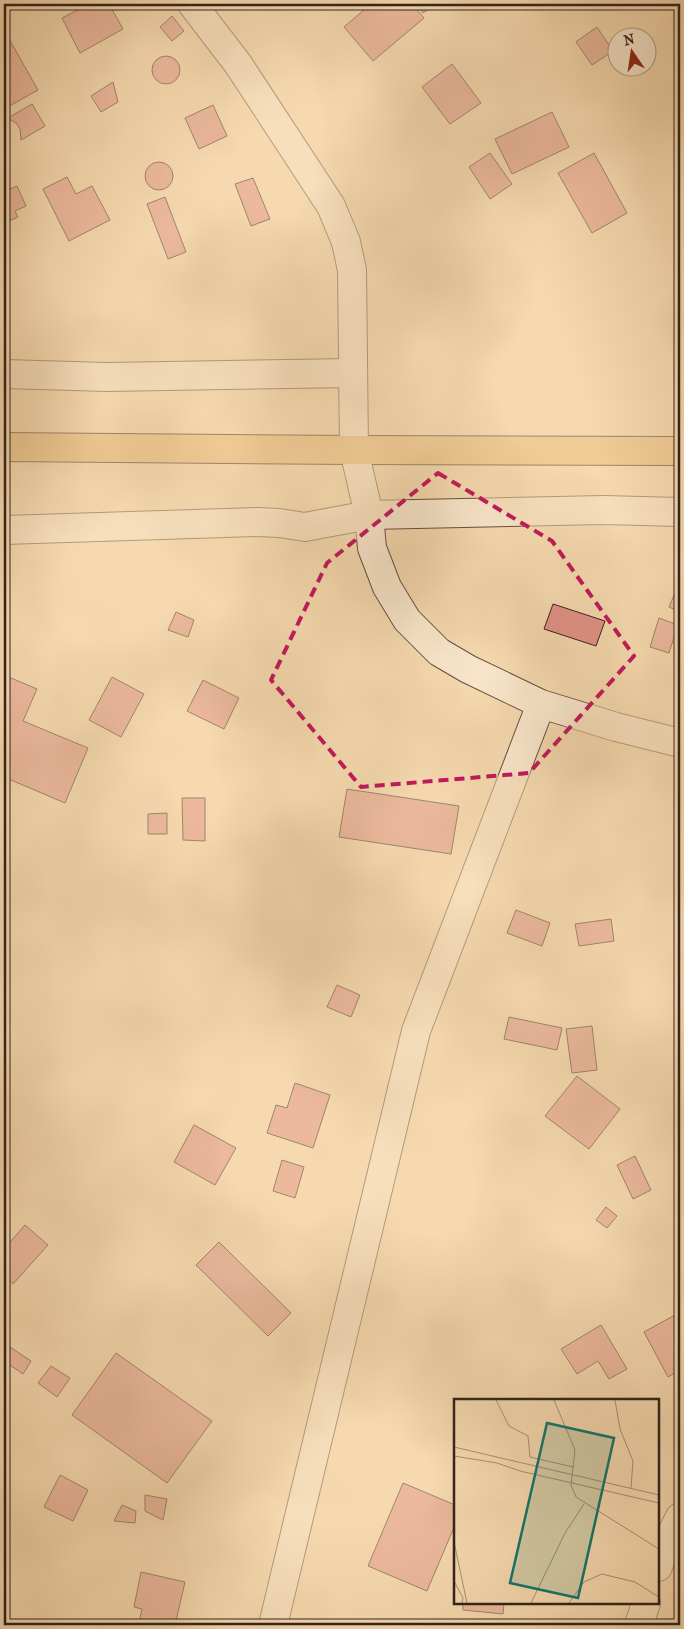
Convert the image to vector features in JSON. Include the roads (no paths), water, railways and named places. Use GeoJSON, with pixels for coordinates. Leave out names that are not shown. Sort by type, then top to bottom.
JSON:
{"type":"FeatureCollection","features":[{"type":"Feature","properties":{"kind":"main road"},"geometry":{"type":"LineString","coordinates":[[4,447],[680,451]]}},
{"type":"Feature","properties":{"kind":"street"},"geometry":{"type":"LineString","coordinates":[[192,4],[238,64],[331,206],[346,242],[352,270],[354,450],[369,515],[372,548],[387,587],[407,620],[440,652],[468,669],[541,704],[616,727],[680,743]]}},
{"type":"Feature","properties":{"kind":"street"},"geometry":{"type":"LineString","coordinates":[[4,374],[107,377],[353,373]]}},
{"type":"Feature","properties":{"kind":"street"},"geometry":{"type":"LineString","coordinates":[[4,530],[258,522],[306,527],[369,515],[604,510],[680,512]]}},
{"type":"Feature","properties":{"kind":"street"},"geometry":{"type":"LineString","coordinates":[[273,1625],[416,1032],[541,704]]}},
{"type":"Feature","properties":{"kind":"street"},"geometry":{"type":"LineString","coordinates":[[659,1564],[664,1548],[680,1517]]}},
{"type":"Feature","properties":{"kind":"street"},"geometry":{"type":"LineString","coordinates":[[639,1625],[646,1604]]}}]}
